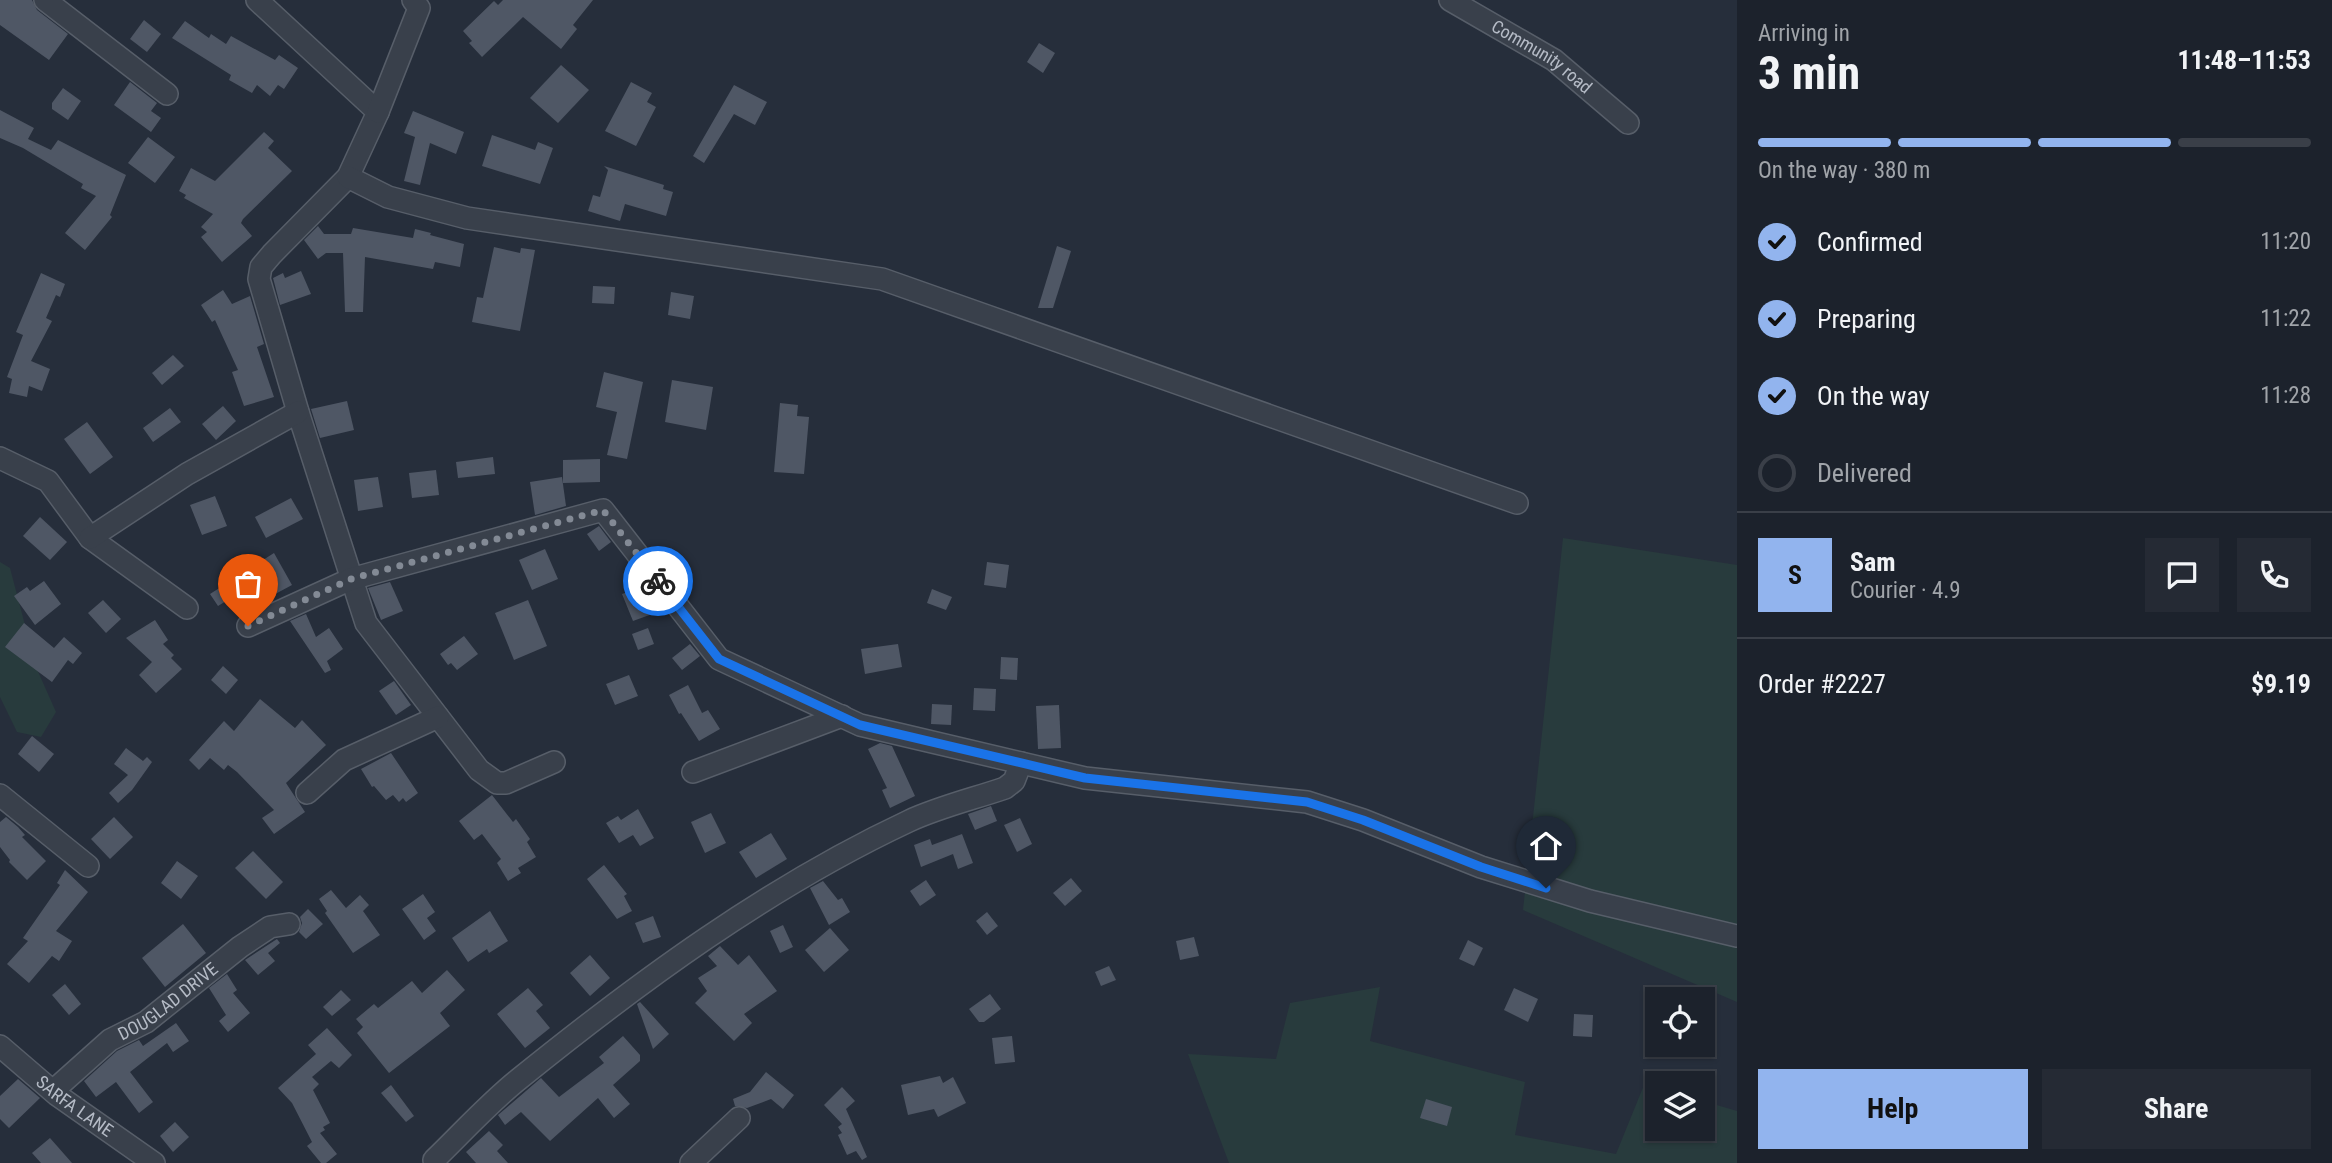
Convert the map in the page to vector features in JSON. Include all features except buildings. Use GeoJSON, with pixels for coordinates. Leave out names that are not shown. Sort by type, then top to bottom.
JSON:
{"type":"FeatureCollection","features":[{"type":"Feature","properties":{"kind":"street"},"geometry":{"type":"LineString","coordinates":[[45,0],[167,94]]}},
{"type":"Feature","properties":{"kind":"street"},"geometry":{"type":"LineString","coordinates":[[257,0],[378,112]]}},
{"type":"Feature","properties":{"kind":"street"},"geometry":{"type":"LineString","coordinates":[[413,0],[419,8],[378,112],[348,177],[261,267],[259,279],[298,412],[366,622],[480,770],[498,783],[506,783],[554,762]]}},
{"type":"Feature","properties":{"kind":"street","name":"Community road"},"geometry":{"type":"LineString","coordinates":[[1450,0],[1554,60],[1628,123]]}},
{"type":"Feature","properties":{"kind":"street"},"geometry":{"type":"LineString","coordinates":[[348,177],[388,197],[467,218],[881,279],[1517,503]]}},
{"type":"Feature","properties":{"kind":"street"},"geometry":{"type":"LineString","coordinates":[[90,538],[187,474],[298,412]]}},
{"type":"Feature","properties":{"kind":"street"},"geometry":{"type":"LineString","coordinates":[[0,458],[48,481],[90,538],[187,608]]}},
{"type":"Feature","properties":{"kind":"street"},"geometry":{"type":"LineString","coordinates":[[248,626],[351,579],[603,510],[719,659],[860,725],[1085,778],[1307,802],[1363,820],[1493,871],[1590,901],[1737,936]]}},
{"type":"Feature","properties":{"kind":"street"},"geometry":{"type":"LineString","coordinates":[[692,772],[842,716]]}},
{"type":"Feature","properties":{"kind":"street"},"geometry":{"type":"LineString","coordinates":[[307,793],[344,760],[438,717]]}},
{"type":"Feature","properties":{"kind":"street"},"geometry":{"type":"LineString","coordinates":[[433,1162],[517,1080],[667,965],[774,896],[838,859],[911,821],[1004,788],[1014,781],[1021,763]]}},
{"type":"Feature","properties":{"kind":"street"},"geometry":{"type":"LineString","coordinates":[[0,795],[88,866]]}},
{"type":"Feature","properties":{"kind":"street","name":"DOUGLAD DRIVE"},"geometry":{"type":"LineString","coordinates":[[54,1090],[110,1041],[146,1022],[240,947],[270,927],[289,923]]}},
{"type":"Feature","properties":{"kind":"street","name":"SARFA LANE"},"geometry":{"type":"LineString","coordinates":[[0,1046],[54,1090],[154,1163]]}},
{"type":"Feature","properties":{"kind":"street"},"geometry":{"type":"LineString","coordinates":[[691,1163],[739,1118]]}},
{"type":"Feature","properties":{"kind":"shaded area"},"geometry":{"type":"Polygon","coordinates":[[[1563,538],[1737,565],[1737,1002],[1715,993],[1715,987],[1702,987],[1523,910],[1563,538]]]}},
{"type":"Feature","properties":{"kind":"shaded area"},"geometry":{"type":"Polygon","coordinates":[[[0,562],[10,568],[36,667],[56,712],[41,737],[17,732],[0,697],[0,562]]]}},
{"type":"Feature","properties":{"kind":"shaded area"},"geometry":{"type":"Polygon","coordinates":[[[1380,987],[1370,1041],[1525,1082],[1515,1135],[1616,1154],[1644,1085],[1645,1141],[1715,1141],[1715,1105],[1737,1111],[1737,1163],[1229,1163],[1188,1054],[1276,1059],[1290,1003],[1380,987]]]}},
{"type":"Feature","properties":{"kind":"way so far"},"geometry":{"type":"LineString","coordinates":[[248,626],[351,579],[603,510],[658,581]]}},
{"type":"Feature","properties":{"kind":"route"},"geometry":{"type":"LineString","coordinates":[[658,581],[719,659],[860,725],[1085,778],[1307,802],[1363,820],[1481,867],[1546,888]]}}]}
